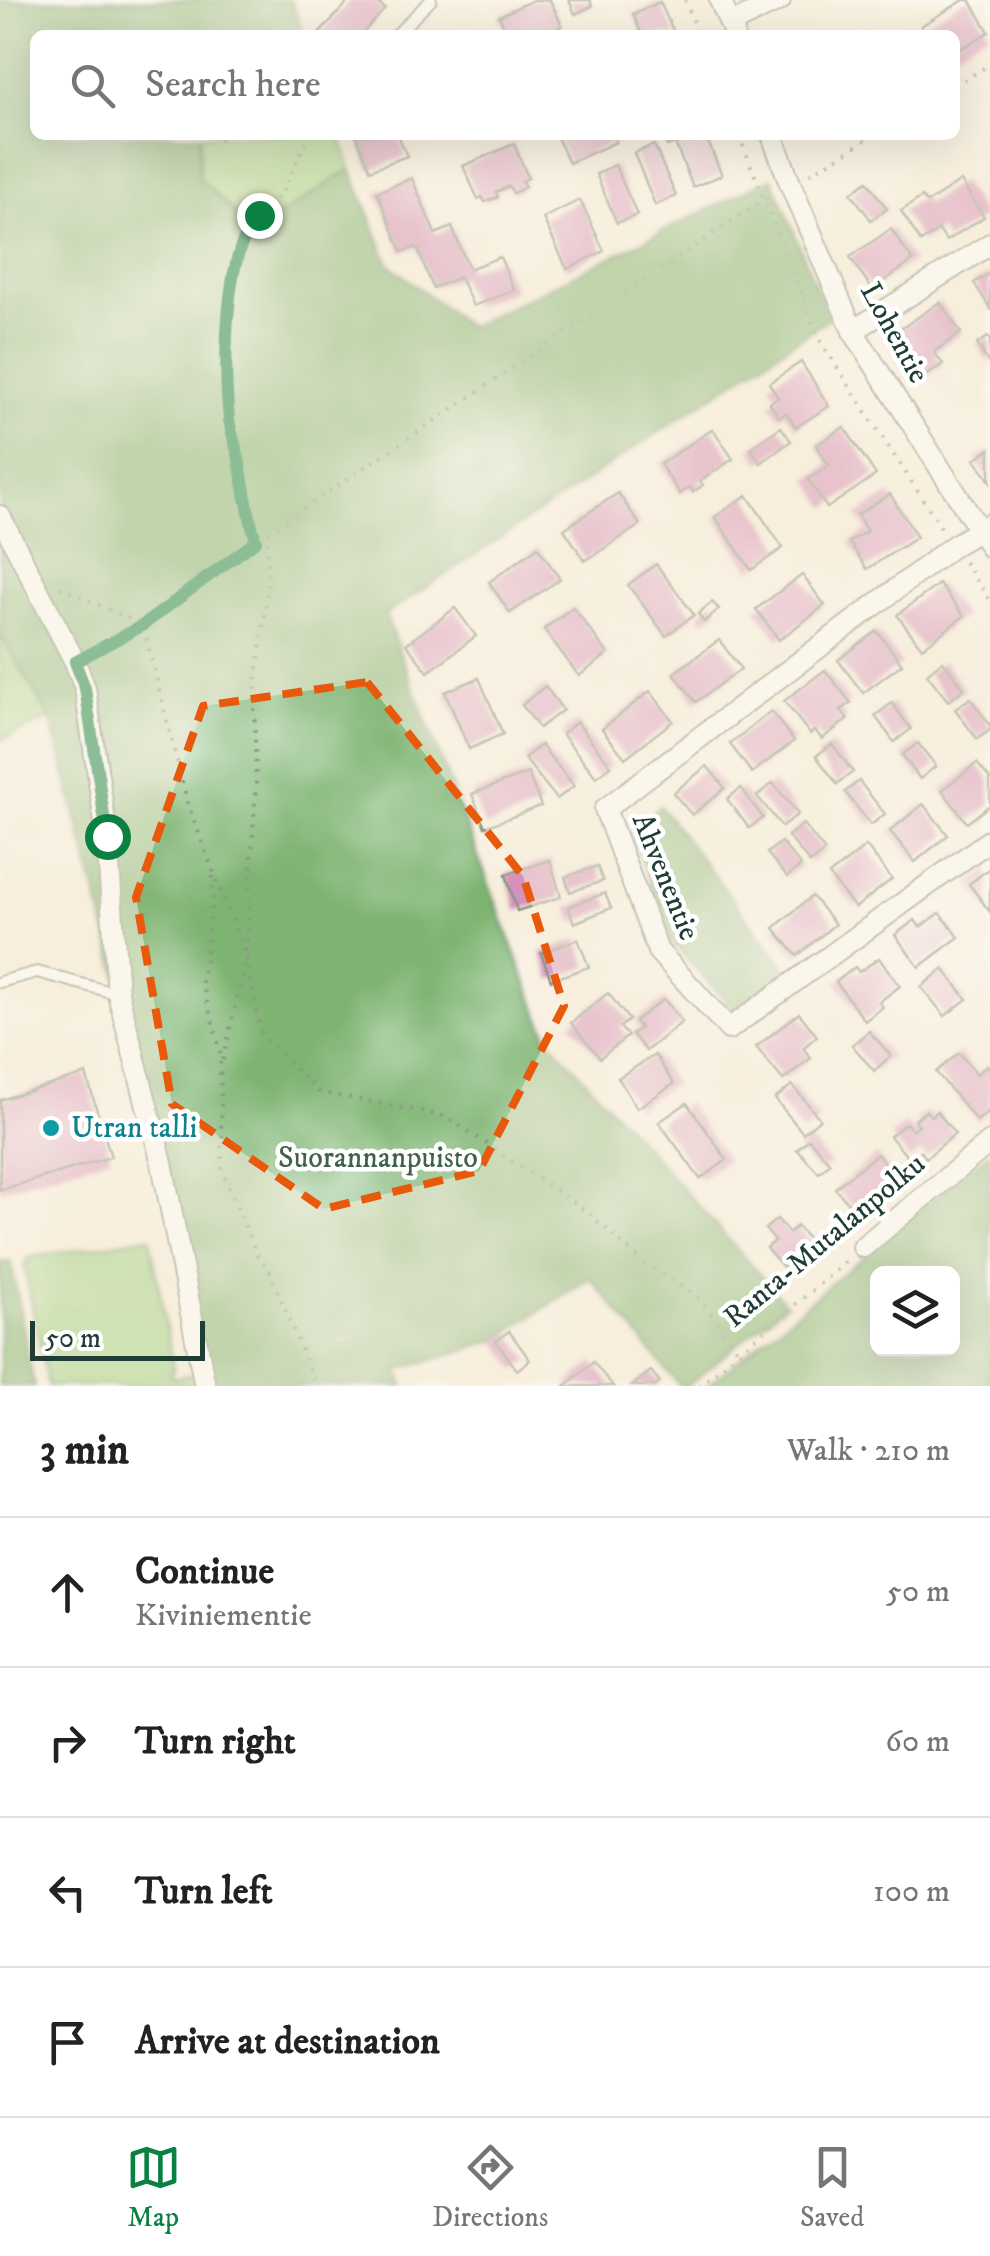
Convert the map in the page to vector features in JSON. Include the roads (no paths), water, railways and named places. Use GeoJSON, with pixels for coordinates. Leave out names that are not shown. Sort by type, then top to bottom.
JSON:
{"type":"FeatureCollection","features":[{"type":"Feature","properties":{"kind":"street"},"geometry":{"type":"LineString","coordinates":[[720,0],[733,30],[780,0]]}},
{"type":"Feature","properties":{"kind":"street","name":"Lohentie"},"geometry":{"type":"LineString","coordinates":[[774,140],[854,331],[986,534]]}},
{"type":"Feature","properties":{"kind":"street"},"geometry":{"type":"LineString","coordinates":[[854,331],[990,244]]}},
{"type":"Feature","properties":{"kind":"street"},"geometry":{"type":"LineString","coordinates":[[0,516],[85,688],[107,836],[118,994],[162,1163],[205,1386]]}},
{"type":"Feature","properties":{"kind":"street","name":"Ahvenentie"},"geometry":{"type":"LineString","coordinates":[[986,534],[953,546],[605,810],[658,951],[729,1029],[990,840]]}},
{"type":"Feature","properties":{"kind":"street","name":"Ranta-Mutalanpolku"},"geometry":{"type":"LineString","coordinates":[[862,1247],[990,1142]]}},
{"type":"Feature","properties":{"kind":"lane"},"geometry":{"type":"LineString","coordinates":[[401,30],[431,0]]}},
{"type":"Feature","properties":{"kind":"lane"},"geometry":{"type":"LineString","coordinates":[[0,982],[37,972],[118,994]]}},
{"type":"Feature","properties":{"kind":"place","name":"Utran talli"},"geometry":{"type":"Point","coordinates":[51,1128]}},
{"type":"Feature","properties":{"kind":"park label","name":"Suorannanpuisto"},"geometry":{"type":"Point","coordinates":[378,1158]}}]}
